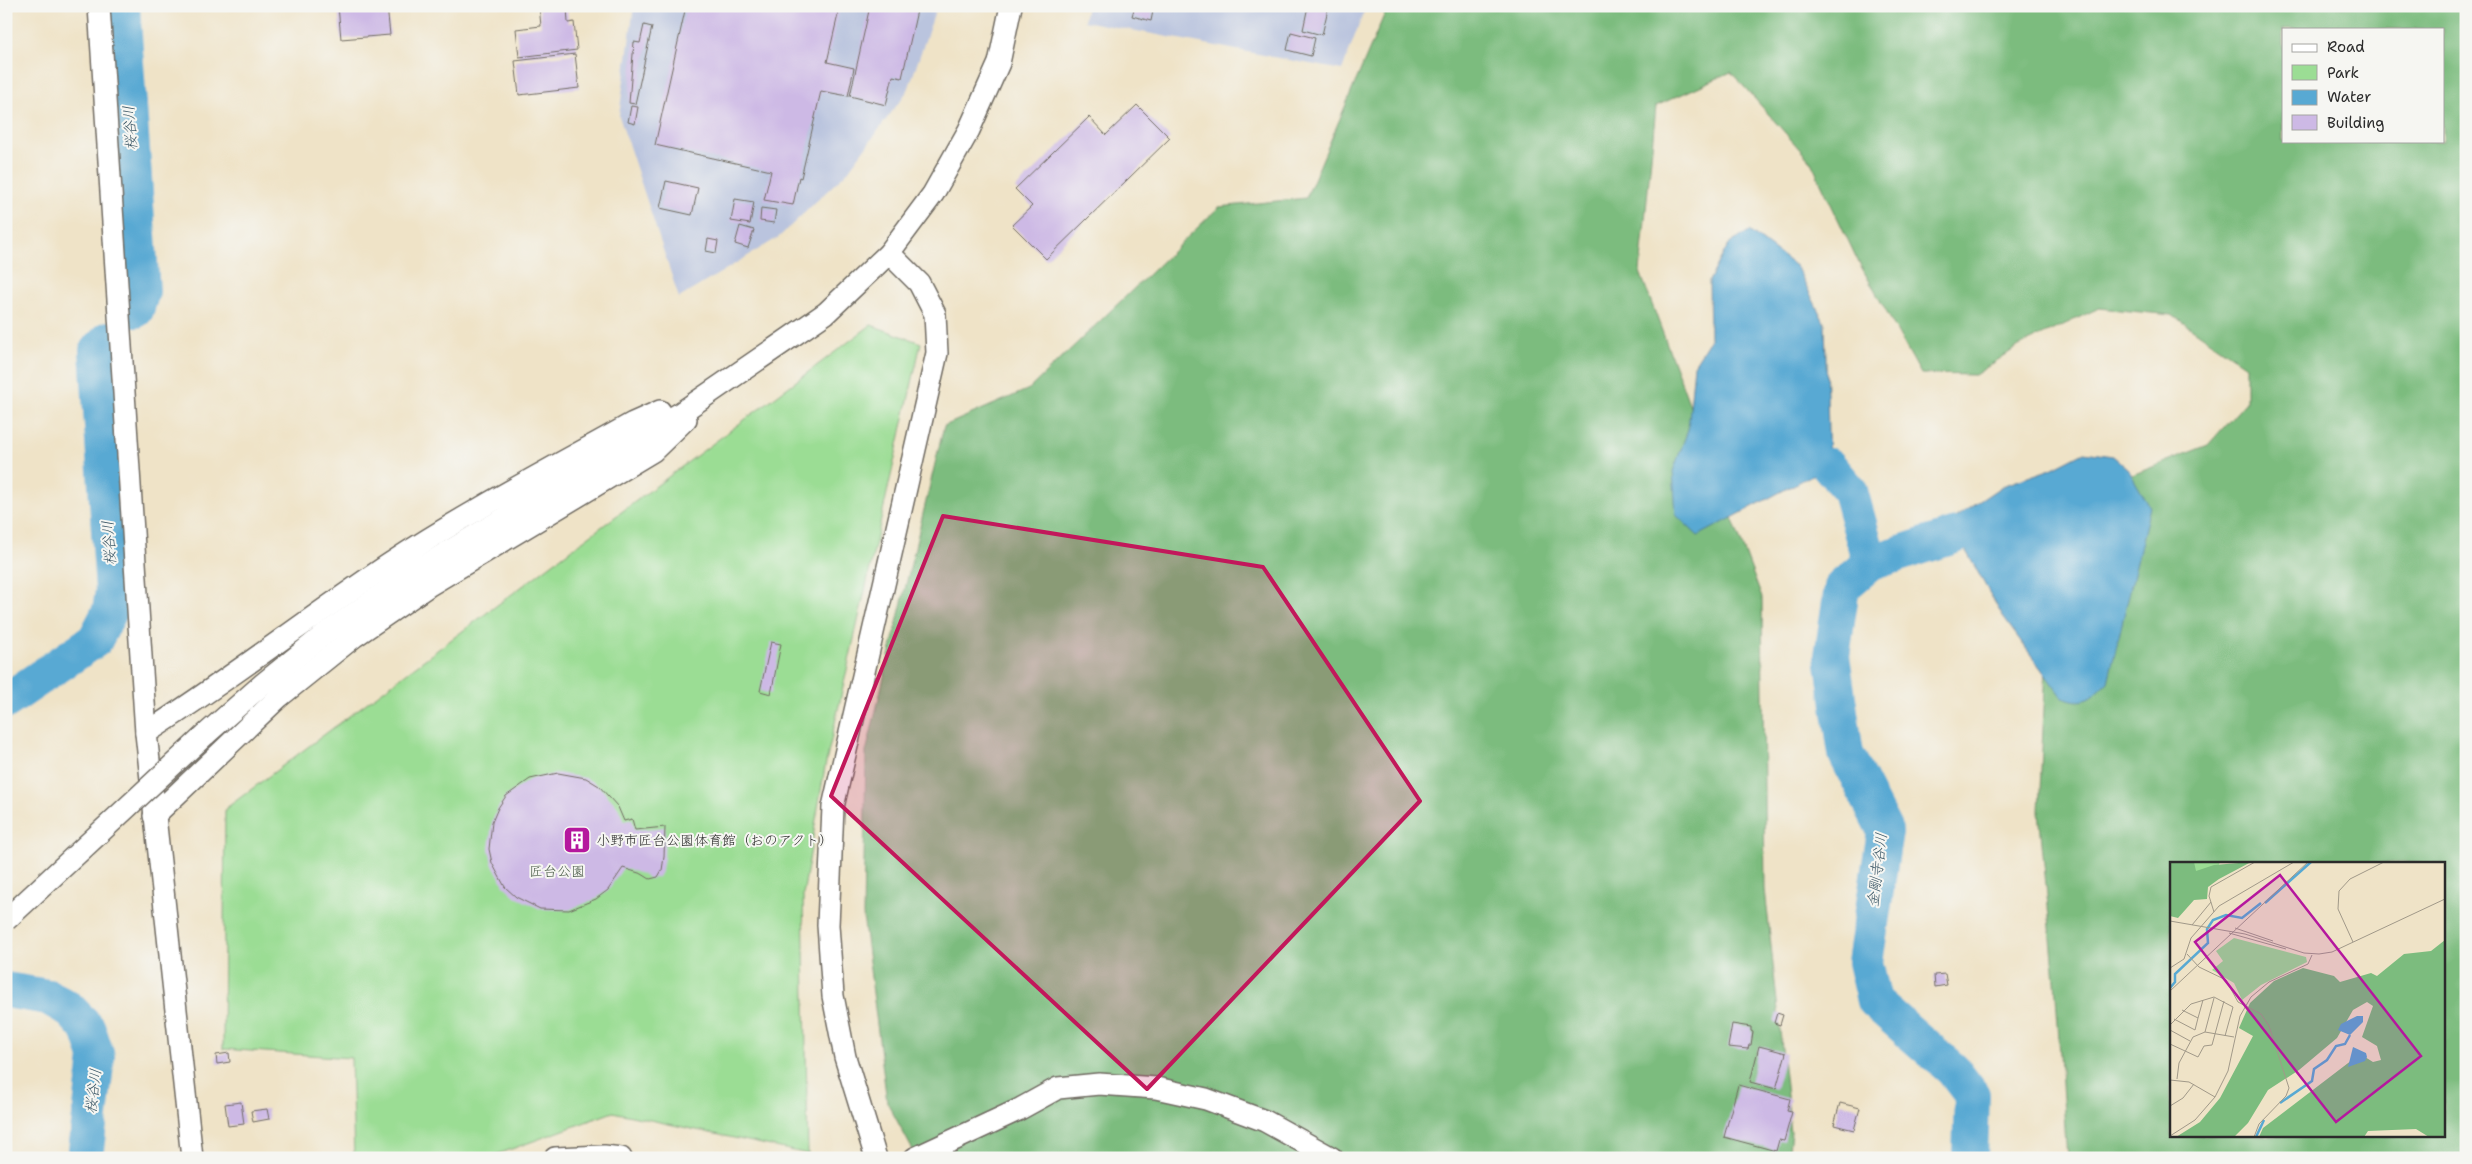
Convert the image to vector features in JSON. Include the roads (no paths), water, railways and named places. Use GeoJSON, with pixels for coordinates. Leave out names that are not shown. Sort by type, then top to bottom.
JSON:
{"type":"FeatureCollection","features":[{"type":"Feature","properties":{"kind":"street"},"geometry":{"type":"LineString","coordinates":[[99,6],[146,733],[192,1158]]}},
{"type":"Feature","properties":{"kind":"street"},"geometry":{"type":"LineString","coordinates":[[6,920],[205,735],[264,683],[326,633],[407,576],[682,412],[826,313],[889,253],[933,194],[969,130],[998,63],[1011,6]]}},
{"type":"Feature","properties":{"kind":"street"},"geometry":{"type":"LineString","coordinates":[[874,1153],[845,1057],[833,996],[828,925],[833,807],[937,353],[935,314],[919,283],[889,253]]}},
{"type":"Feature","properties":{"kind":"street"},"geometry":{"type":"LineString","coordinates":[[146,733],[213,690],[388,565],[434,536],[633,423],[720,386]]}},
{"type":"Feature","properties":{"kind":"street"},"geometry":{"type":"LineString","coordinates":[[154,816],[279,696],[355,636],[428,586],[653,451],[720,386]]}},
{"type":"Feature","properties":{"kind":"street"},"geometry":{"type":"LineString","coordinates":[[914,1158],[1018,1110],[1058,1088],[1099,1084],[1156,1088],[1206,1099],[1265,1120],[1332,1158]]}},
{"type":"Feature","properties":{"kind":"street"},"geometry":{"type":"LineString","coordinates":[[555,1158],[604,1156],[621,1158]]}},
{"type":"Feature","properties":{"kind":"water"},"geometry":{"type":"Polygon","coordinates":[[[1749,231],[1797,267],[1825,324],[1829,466],[1698,536],[1676,515],[1673,471],[1688,430],[1694,365],[1710,340],[1709,281],[1728,245],[1749,231]]]}},
{"type":"Feature","properties":{"kind":"water"},"geometry":{"type":"Polygon","coordinates":[[[2084,452],[2113,456],[2128,469],[2150,507],[2108,682],[2087,699],[2076,701],[2061,696],[2003,617],[1957,535],[1953,519],[2002,486],[2051,469],[2084,452]]]}},
{"type":"Feature","properties":{"kind":"waterway","name":"桜谷川"},"geometry":{"type":"LineString","coordinates":[[122,6],[142,291],[136,310]]}},
{"type":"Feature","properties":{"kind":"waterway","name":"桜谷川"},"geometry":{"type":"LineString","coordinates":[[6,701],[95,640],[110,611],[113,591],[97,351],[109,339]]}},
{"type":"Feature","properties":{"kind":"waterway","name":"金剛寺谷川"},"geometry":{"type":"LineString","coordinates":[[1829,466],[1850,491],[1870,563],[1842,587],[1832,656],[1846,754],[1885,831],[1865,962],[1874,1001],[1953,1070],[1972,1095],[1970,1158]]}},
{"type":"Feature","properties":{"kind":"waterway","name":"金剛寺谷川"},"geometry":{"type":"LineString","coordinates":[[1870,563],[1957,535]]}},
{"type":"Feature","properties":{"kind":"waterway","name":"桜谷川"},"geometry":{"type":"LineString","coordinates":[[6,990],[48,997],[69,1009],[88,1029],[97,1057],[85,1158]]}},
{"type":"Feature","properties":{"kind":"place","name":"小野市匠台公園体育館（おのアクト）"},"geometry":{"type":"Point","coordinates":[577,840]}},
{"type":"Feature","properties":{"kind":"park label","name":"匠台公園"},"geometry":{"type":"Point","coordinates":[557,871]}}]}
